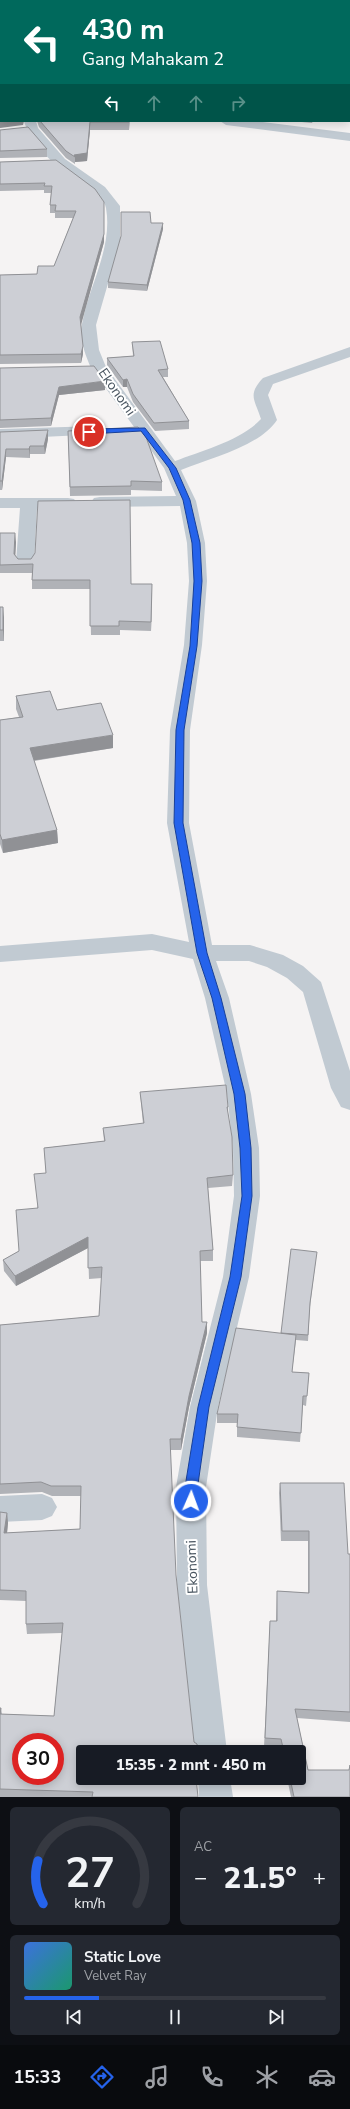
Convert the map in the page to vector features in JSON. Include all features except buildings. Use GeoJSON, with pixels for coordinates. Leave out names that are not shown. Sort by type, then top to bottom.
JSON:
{"type":"FeatureCollection","features":[{"type":"Feature","properties":{"kind":"street"},"geometry":{"type":"LineString","coordinates":[[234,122],[350,137]]}},
{"type":"Feature","properties":{"kind":"street","name":"Ekonomi"},"geometry":{"type":"LineString","coordinates":[[27,127],[53,162],[100,190],[113,206],[113,242],[89,325],[91,368],[128,430],[172,468],[187,500],[196,543],[198,581],[193,646],[180,730],[178,823],[202,953],[216,998],[240,1094],[246,1148],[247,1196],[236,1277],[204,1407],[191,1487],[192,1585],[210,1745]]}},
{"type":"Feature","properties":{"kind":"street"},"geometry":{"type":"LineString","coordinates":[[172,468],[237,442],[264,428],[269,420],[259,396],[261,388],[268,381],[350,352]]}},
{"type":"Feature","properties":{"kind":"street"},"geometry":{"type":"LineString","coordinates":[[0,434],[128,430]]}},
{"type":"Feature","properties":{"kind":"street"},"geometry":{"type":"LineString","coordinates":[[0,503],[187,500]]}},
{"type":"Feature","properties":{"kind":"street"},"geometry":{"type":"LineString","coordinates":[[25,562],[29,503]]}},
{"type":"Feature","properties":{"kind":"street"},"geometry":{"type":"LineString","coordinates":[[0,954],[152,942],[202,953],[250,953],[275,961],[296,972],[312,988],[343,1088],[350,1101]]}},
{"type":"Feature","properties":{"kind":"street"},"geometry":{"type":"LineString","coordinates":[[0,1510],[42,1507]]}},
{"type":"Feature","properties":{"kind":"street"},"geometry":{"type":"LineString","coordinates":[[215,1785],[216,1797]]}},
{"type":"Feature","properties":{"kind":"route"},"geometry":{"type":"LineString","coordinates":[[89,432],[143,429],[163,453],[187,500],[196,543],[198,581],[193,646],[180,730],[178,823],[202,953],[216,998],[240,1094],[246,1148],[247,1196],[236,1277],[204,1407],[191,1487],[191,1501]]}}]}
